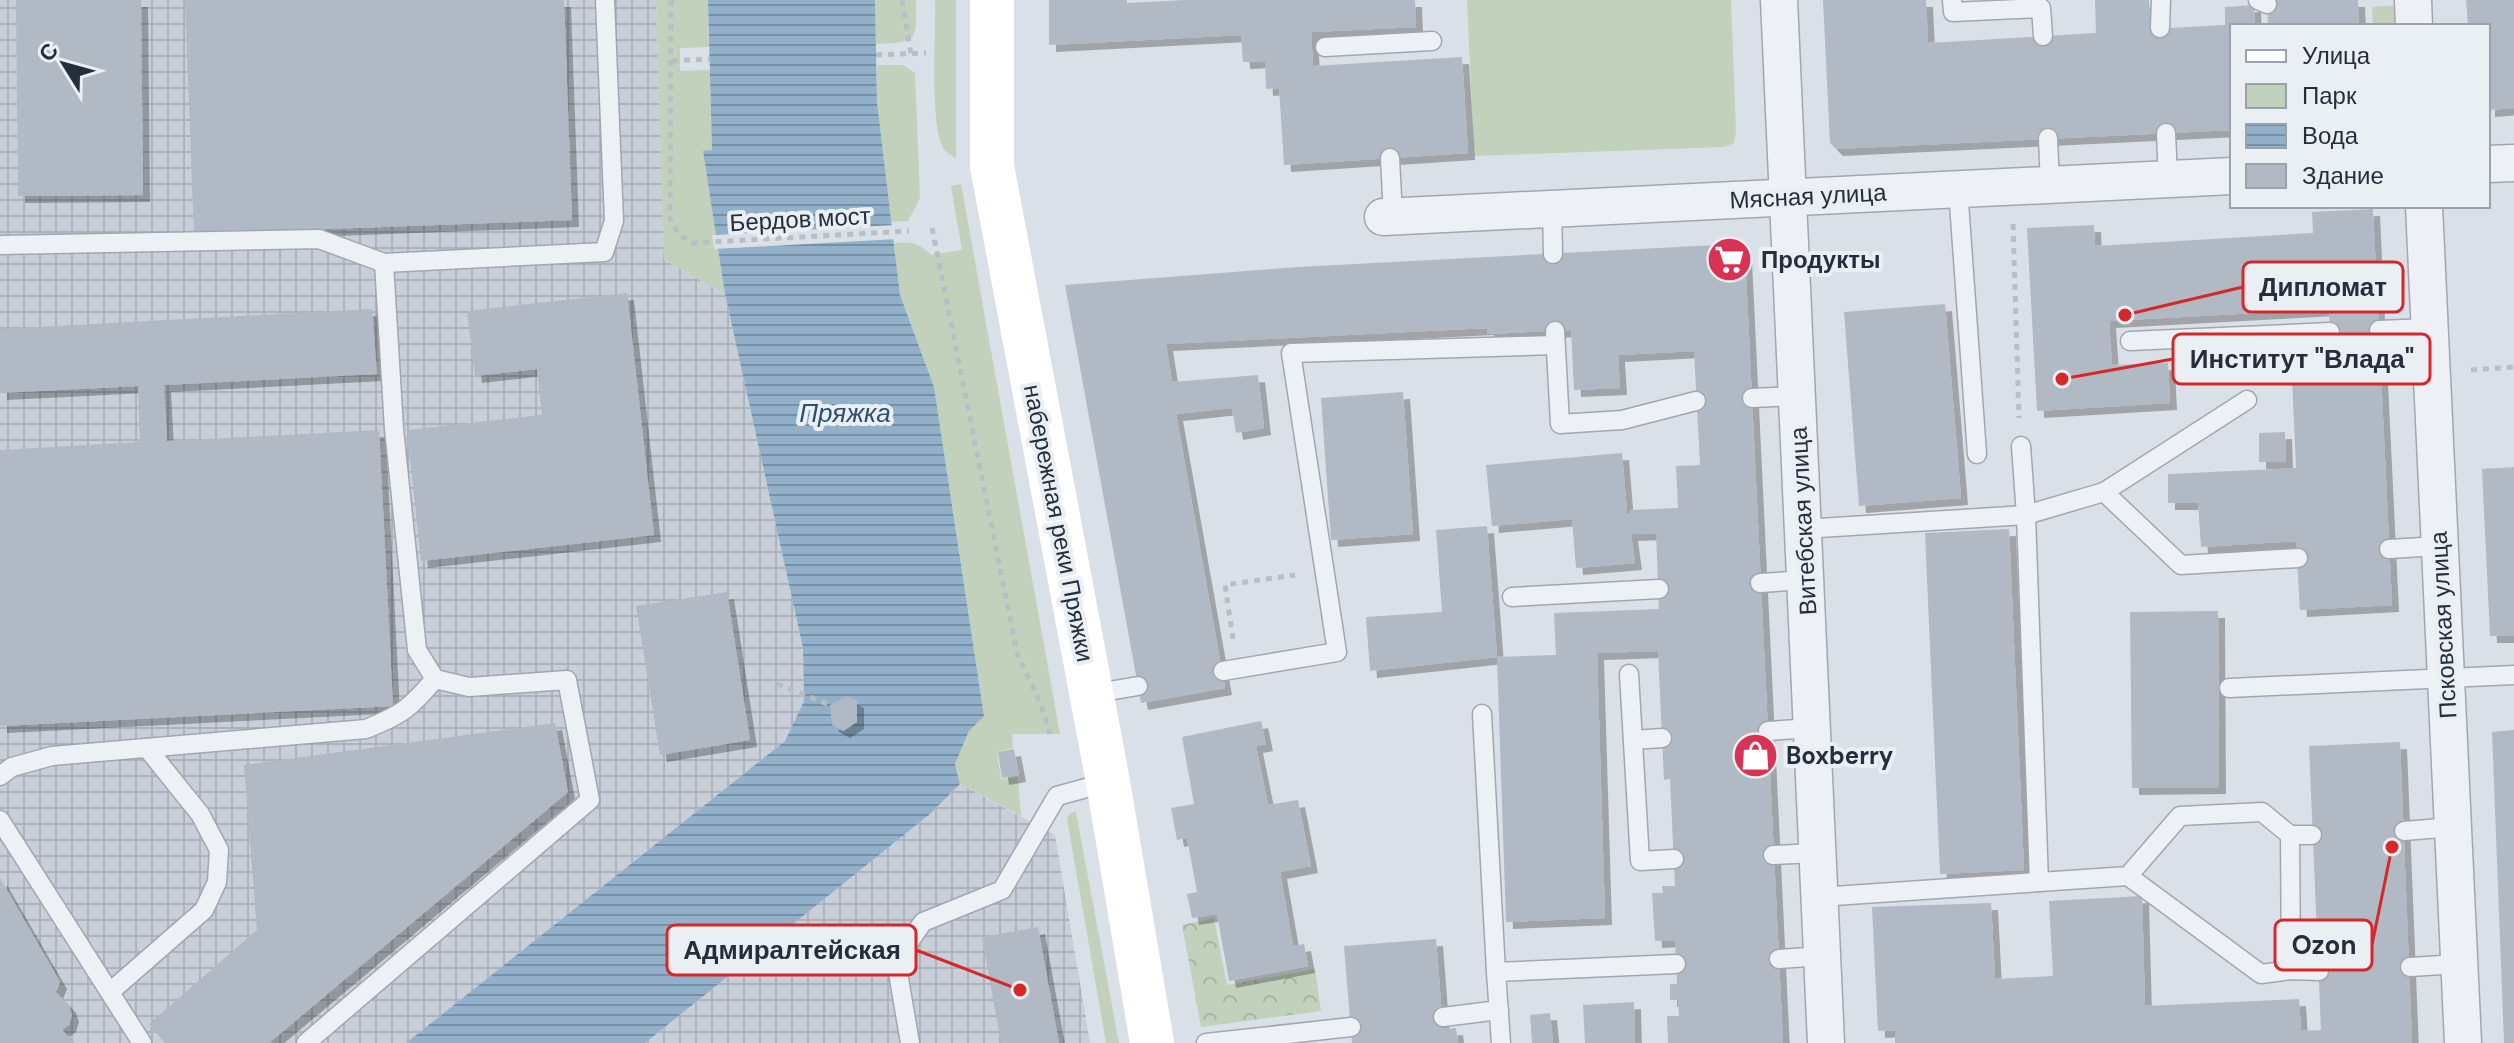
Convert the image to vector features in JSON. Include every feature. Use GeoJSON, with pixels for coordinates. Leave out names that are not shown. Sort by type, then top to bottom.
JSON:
{"type":"FeatureCollection","features":[{"type":"Feature","properties":{"kind":"main road","name":"набережная реки Пряжки"},"geometry":{"type":"LineString","coordinates":[[992,0],[992,166],[1108,782],[1152,1043]]}},
{"type":"Feature","properties":{"kind":"street","name":"Витебская улица"},"geometry":{"type":"LineString","coordinates":[[1779,0],[1826,1043]]}},
{"type":"Feature","properties":{"kind":"street"},"geometry":{"type":"LineString","coordinates":[[2413,0],[2414,24]]}},
{"type":"Feature","properties":{"kind":"street"},"geometry":{"type":"LineString","coordinates":[[2490,164],[2514,163]]}},
{"type":"Feature","properties":{"kind":"street","name":"Мясная улица"},"geometry":{"type":"LineString","coordinates":[[1388,216],[2230,176]]}},
{"type":"Feature","properties":{"kind":"street","name":"Псковская улица"},"geometry":{"type":"LineString","coordinates":[[2424,208],[2463,1043]]}},
{"type":"Feature","properties":{"kind":"lane"},"geometry":{"type":"LineString","coordinates":[[0,245],[319,239],[384,263],[604,252],[614,221],[605,0]]}},
{"type":"Feature","properties":{"kind":"lane"},"geometry":{"type":"LineString","coordinates":[[1952,0],[1953,12],[2041,8],[2043,36]]}},
{"type":"Feature","properties":{"kind":"lane"},"geometry":{"type":"LineString","coordinates":[[2160,28],[2161,0]]}},
{"type":"Feature","properties":{"kind":"lane"},"geometry":{"type":"LineString","coordinates":[[1325,47],[1382,53],[1432,41]]}},
{"type":"Feature","properties":{"kind":"lane"},"geometry":{"type":"LineString","coordinates":[[2166,133],[2168,179]]}},
{"type":"Feature","properties":{"kind":"lane"},"geometry":{"type":"LineString","coordinates":[[2048,138],[2050,185]]}},
{"type":"Feature","properties":{"kind":"lane"},"geometry":{"type":"LineString","coordinates":[[1388,216],[1390,158]]}},
{"type":"Feature","properties":{"kind":"lane"},"geometry":{"type":"LineString","coordinates":[[1958,189],[1977,454]]}},
{"type":"Feature","properties":{"kind":"lane"},"geometry":{"type":"LineString","coordinates":[[1552,209],[1553,254]]}},
{"type":"Feature","properties":{"kind":"lane"},"geometry":{"type":"LineString","coordinates":[[306,1043],[590,800],[567,680],[469,687],[435,679],[417,650],[394,429],[384,263]]}},
{"type":"Feature","properties":{"kind":"lane"},"geometry":{"type":"LineString","coordinates":[[2379,330],[2429,328]]}},
{"type":"Feature","properties":{"kind":"lane"},"geometry":{"type":"LineString","coordinates":[[2130,341],[2330,332]]}},
{"type":"Feature","properties":{"kind":"lane"},"geometry":{"type":"LineString","coordinates":[[1230,669],[1337,652],[1291,353],[1555,338],[1560,424],[1622,420],[1696,401]]}},
{"type":"Feature","properties":{"kind":"lane"},"geometry":{"type":"LineString","coordinates":[[1752,398],[1797,396]]}},
{"type":"Feature","properties":{"kind":"lane"},"geometry":{"type":"LineString","coordinates":[[1803,529],[2026,515],[2104,492],[2247,400]]}},
{"type":"Feature","properties":{"kind":"lane"},"geometry":{"type":"LineString","coordinates":[[2021,446],[2039,882]]}},
{"type":"Feature","properties":{"kind":"lane"},"geometry":{"type":"LineString","coordinates":[[2104,492],[2181,565],[2298,558]]}},
{"type":"Feature","properties":{"kind":"lane"},"geometry":{"type":"LineString","coordinates":[[2389,549],[2439,546]]}},
{"type":"Feature","properties":{"kind":"lane"},"geometry":{"type":"LineString","coordinates":[[1760,583],[1806,580]]}},
{"type":"Feature","properties":{"kind":"lane"},"geometry":{"type":"LineString","coordinates":[[1512,597],[1659,589]]}},
{"type":"Feature","properties":{"kind":"lane"},"geometry":{"type":"LineString","coordinates":[[1629,674],[1640,861],[1674,859]]}},
{"type":"Feature","properties":{"kind":"lane"},"geometry":{"type":"LineString","coordinates":[[2229,688],[2514,675]]}},
{"type":"Feature","properties":{"kind":"lane"},"geometry":{"type":"LineString","coordinates":[[0,776],[12,767],[52,756],[366,729],[399,716],[435,679]]}},
{"type":"Feature","properties":{"kind":"lane"},"geometry":{"type":"LineString","coordinates":[[1091,694],[1138,686]]}},
{"type":"Feature","properties":{"kind":"lane"},"geometry":{"type":"LineString","coordinates":[[1482,714],[1501,1043]]}},
{"type":"Feature","properties":{"kind":"lane"},"geometry":{"type":"LineString","coordinates":[[1768,731],[1812,728]]}},
{"type":"Feature","properties":{"kind":"lane"},"geometry":{"type":"LineString","coordinates":[[1633,740],[1662,738]]}},
{"type":"Feature","properties":{"kind":"lane"},"geometry":{"type":"LineString","coordinates":[[110,992],[204,910],[217,882],[219,850],[200,814],[147,748]]}},
{"type":"Feature","properties":{"kind":"lane"},"geometry":{"type":"LineString","coordinates":[[910,1043],[896,961],[923,922],[1002,890],[1057,796],[1108,782]]}},
{"type":"Feature","properties":{"kind":"lane"},"geometry":{"type":"LineString","coordinates":[[2128,876],[2180,816],[2262,812],[2290,835],[2312,835]]}},
{"type":"Feature","properties":{"kind":"lane"},"geometry":{"type":"LineString","coordinates":[[0,820],[142,1043]]}},
{"type":"Feature","properties":{"kind":"lane"},"geometry":{"type":"LineString","coordinates":[[2404,831],[2453,827]]}},
{"type":"Feature","properties":{"kind":"lane"},"geometry":{"type":"LineString","coordinates":[[2290,835],[2291,970]]}},
{"type":"Feature","properties":{"kind":"lane"},"geometry":{"type":"LineString","coordinates":[[1773,855],[1818,853]]}},
{"type":"Feature","properties":{"kind":"lane"},"geometry":{"type":"LineString","coordinates":[[1819,897],[2128,876],[2261,974],[2291,970],[2319,971]]}},
{"type":"Feature","properties":{"kind":"lane"},"geometry":{"type":"LineString","coordinates":[[1779,959],[1822,956]]}},
{"type":"Feature","properties":{"kind":"lane"},"geometry":{"type":"LineString","coordinates":[[1496,972],[1676,964]]}},
{"type":"Feature","properties":{"kind":"lane"},"geometry":{"type":"LineString","coordinates":[[2410,967],[2459,964]]}},
{"type":"Feature","properties":{"kind":"lane"},"geometry":{"type":"LineString","coordinates":[[1443,1017],[1499,1010]]}},
{"type":"Feature","properties":{"kind":"lane"},"geometry":{"type":"LineString","coordinates":[[1206,1043],[1351,1027]]}},
{"type":"Feature","properties":{"kind":"path"},"geometry":{"type":"LineString","coordinates":[[671,0],[672,61],[710,59]]}},
{"type":"Feature","properties":{"kind":"path"},"geometry":{"type":"LineString","coordinates":[[902,0],[911,54]]}},
{"type":"Feature","properties":{"kind":"path"},"geometry":{"type":"LineString","coordinates":[[876,55],[926,53]]}},
{"type":"Feature","properties":{"kind":"path","name":"Бердов мост"},"geometry":{"type":"LineString","coordinates":[[672,61],[670,218],[678,234],[692,243],[909,231]]}},
{"type":"Feature","properties":{"kind":"path"},"geometry":{"type":"LineString","coordinates":[[2013,223],[2021,446]]}},
{"type":"Feature","properties":{"kind":"path"},"geometry":{"type":"LineString","coordinates":[[932,228],[1017,653],[1041,705],[1050,734]]}},
{"type":"Feature","properties":{"kind":"path"},"geometry":{"type":"LineString","coordinates":[[2466,371],[2514,367]]}},
{"type":"Feature","properties":{"kind":"path"},"geometry":{"type":"LineString","coordinates":[[1230,669],[1225,585],[1323,570]]}},
{"type":"Feature","properties":{"kind":"path"},"geometry":{"type":"LineString","coordinates":[[777,684],[830,705]]}},
{"type":"Feature","properties":{"kind":"shaded area"},"geometry":{"type":"Polygon","coordinates":[[[0,0],[656,0],[664,260],[725,294],[803,648],[804,701],[785,741],[406,1043],[0,1043],[0,0]]]}},
{"type":"Feature","properties":{"kind":"shaded area"},"geometry":{"type":"Polygon","coordinates":[[[960,784],[1055,835],[1090,1043],[645,1043],[930,814],[960,784]]]}},
{"type":"Feature","properties":{"kind":"green space"},"geometry":{"type":"Polygon","coordinates":[[[656,0],[708,0],[709,47],[680,48],[680,71],[710,70],[712,150],[703,152],[725,294],[664,260],[656,0]]]}},
{"type":"Feature","properties":{"kind":"green space"},"geometry":{"type":"Polygon","coordinates":[[[875,0],[916,0],[916,24],[912,37],[900,42],[876,44],[875,0]]]}},
{"type":"Feature","properties":{"kind":"green space"},"geometry":{"type":"Polygon","coordinates":[[[935,0],[956,0],[956,158],[942,145],[938,133],[934,75],[935,0]]]}},
{"type":"Feature","properties":{"kind":"green space"},"geometry":{"type":"Polygon","coordinates":[[[1467,0],[1731,0],[1734,143],[1724,147],[1474,156],[1467,0]]]}},
{"type":"Feature","properties":{"kind":"green space"},"geometry":{"type":"Polygon","coordinates":[[[2398,5],[2399,24],[2373,24],[2372,7],[2398,5]]]}},
{"type":"Feature","properties":{"kind":"green space"},"geometry":{"type":"Polygon","coordinates":[[[877,65],[903,65],[915,73],[920,198],[908,221],[891,222],[877,102],[877,65]]]}},
{"type":"Feature","properties":{"kind":"green space"},"geometry":{"type":"Polygon","coordinates":[[[961,184],[1060,734],[1012,734],[1013,748],[997,752],[1001,779],[1018,777],[1021,816],[960,784],[955,764],[969,731],[984,715],[934,387],[900,295],[894,243],[914,244],[931,255],[962,250],[951,186],[961,184]]]}},
{"type":"Feature","properties":{"kind":"green space"},"geometry":{"type":"Polygon","coordinates":[[[1076,812],[1119,1043],[1106,1043],[1067,819],[1070,813],[1076,812]]]}},
{"type":"Feature","properties":{"kind":"green space"},"geometry":{"type":"Polygon","coordinates":[[[1214,918],[1227,985],[1315,969],[1321,1011],[1201,1027],[1182,925],[1214,918]]]}},
{"type":"Feature","properties":{"kind":"water","name":"Пряжка"},"geometry":{"type":"Polygon","coordinates":[[[708,0],[875,0],[877,102],[900,295],[934,387],[984,716],[969,731],[955,764],[960,784],[930,814],[645,1043],[406,1043],[785,741],[804,701],[803,648],[725,294],[703,151],[712,150],[708,0]]]}},
{"type":"Feature","properties":{"kind":"pier"},"geometry":{"type":"Polygon","coordinates":[[[895,225],[897,239],[714,249],[712,235],[895,225]]]}},
{"type":"Feature","properties":{"kind":"building"},"geometry":{"type":"Polygon","coordinates":[[[16,0],[141,0],[143,195],[18,196],[16,0]]]}},
{"type":"Feature","properties":{"kind":"building"},"geometry":{"type":"Polygon","coordinates":[[[185,0],[564,0],[572,220],[194,234],[185,0]]]}},
{"type":"Feature","properties":{"kind":"building"},"geometry":{"type":"Polygon","coordinates":[[[1049,0],[1127,0],[1127,3],[1415,0],[1416,27],[1311,32],[1313,66],[1462,57],[1468,153],[1284,165],[1279,88],[1266,89],[1265,61],[1243,62],[1241,35],[1049,45],[1049,0]]]}},
{"type":"Feature","properties":{"kind":"building"},"geometry":{"type":"Polygon","coordinates":[[[1823,0],[1926,0],[1928,43],[2096,33],[2095,0],[2149,0],[2150,29],[2225,25],[2225,7],[2254,5],[2255,24],[2230,24],[2230,130],[1836,149],[1830,143],[1823,0]]]}},
{"type":"Feature","properties":{"kind":"building"},"geometry":{"type":"Polygon","coordinates":[[[2267,0],[2358,0],[2359,24],[2268,24],[2267,0]]]}},
{"type":"Feature","properties":{"kind":"building"},"geometry":{"type":"Polygon","coordinates":[[[2466,0],[2514,0],[2514,108],[2490,110],[2490,24],[2468,24],[2466,0]]]}},
{"type":"Feature","properties":{"kind":"building"},"geometry":{"type":"Polygon","coordinates":[[[2373,209],[2392,605],[2300,610],[2296,541],[2201,547],[2198,503],[2168,503],[2168,474],[2296,468],[2291,355],[2331,352],[2329,309],[2109,321],[2112,365],[2168,363],[2170,403],[2037,411],[2027,228],[2094,225],[2095,246],[2313,233],[2312,212],[2373,209]]]}},
{"type":"Feature","properties":{"kind":"building"},"geometry":{"type":"Polygon","coordinates":[[[1734,244],[1745,254],[1783,1043],[1668,1043],[1667,1016],[1679,1016],[1678,1000],[1670,1000],[1670,984],[1677,984],[1675,940],[1655,941],[1652,893],[1663,893],[1662,886],[1675,886],[1670,779],[1664,780],[1658,651],[1597,653],[1605,918],[1506,922],[1497,657],[1556,655],[1554,613],[1659,609],[1656,533],[1631,534],[1635,563],[1576,568],[1572,519],[1492,526],[1486,465],[1622,453],[1627,513],[1631,513],[1630,510],[1678,508],[1676,466],[1700,465],[1694,351],[1618,355],[1620,388],[1574,390],[1571,330],[1487,334],[1487,328],[1166,344],[1172,382],[1258,375],[1264,428],[1236,433],[1232,408],[1176,414],[1225,688],[1141,703],[1065,285],[1298,267],[1734,244]]]}},
{"type":"Feature","properties":{"kind":"building"},"geometry":{"type":"Polygon","coordinates":[[[627,293],[654,535],[421,561],[407,430],[542,415],[537,369],[475,376],[467,311],[627,293]]]}},
{"type":"Feature","properties":{"kind":"building"},"geometry":{"type":"Polygon","coordinates":[[[1945,304],[1961,498],[1859,506],[1844,312],[1945,304]]]}},
{"type":"Feature","properties":{"kind":"building"},"geometry":{"type":"Polygon","coordinates":[[[372,309],[377,374],[164,385],[167,441],[379,430],[393,706],[0,726],[0,450],[140,442],[138,386],[0,393],[0,329],[372,309]]]}},
{"type":"Feature","properties":{"kind":"building"},"geometry":{"type":"Polygon","coordinates":[[[1403,392],[1413,534],[1331,540],[1321,398],[1403,392]]]}},
{"type":"Feature","properties":{"kind":"building"},"geometry":{"type":"Polygon","coordinates":[[[2285,432],[2286,462],[2259,462],[2259,433],[2285,432]]]}},
{"type":"Feature","properties":{"kind":"building"},"geometry":{"type":"Polygon","coordinates":[[[2514,467],[2514,636],[2490,636],[2482,469],[2514,467]]]}},
{"type":"Feature","properties":{"kind":"building"},"geometry":{"type":"Polygon","coordinates":[[[1487,526],[1497,657],[1370,671],[1366,617],[1442,612],[1436,530],[1487,526]]]}},
{"type":"Feature","properties":{"kind":"building"},"geometry":{"type":"Polygon","coordinates":[[[2009,529],[2024,870],[1940,874],[1925,533],[2009,529]]]}},
{"type":"Feature","properties":{"kind":"building"},"geometry":{"type":"Polygon","coordinates":[[[727,592],[750,740],[660,755],[636,606],[727,592]]]}},
{"type":"Feature","properties":{"kind":"building"},"geometry":{"type":"Polygon","coordinates":[[[2218,611],[2219,787],[2132,788],[2130,612],[2218,611]]]}},
{"type":"Feature","properties":{"kind":"building"},"geometry":{"type":"Polygon","coordinates":[[[847,696],[857,701],[857,722],[843,731],[832,725],[830,705],[847,696]]]}},
{"type":"Feature","properties":{"kind":"building"},"geometry":{"type":"Polygon","coordinates":[[[1261,721],[1266,744],[1256,746],[1268,805],[1298,800],[1311,866],[1280,872],[1293,946],[1304,944],[1308,966],[1229,981],[1217,914],[1192,918],[1187,894],[1197,892],[1187,838],[1177,840],[1171,808],[1194,804],[1182,737],[1261,721]]]}},
{"type":"Feature","properties":{"kind":"building"},"geometry":{"type":"Polygon","coordinates":[[[555,723],[568,792],[269,1043],[165,1043],[149,1024],[257,930],[244,765],[555,723]]]}},
{"type":"Feature","properties":{"kind":"building"},"geometry":{"type":"Polygon","coordinates":[[[2514,730],[2514,1043],[2504,1043],[2492,732],[2514,730]]]}},
{"type":"Feature","properties":{"kind":"building"},"geometry":{"type":"Polygon","coordinates":[[[2400,742],[2412,1043],[1895,1043],[1895,1030],[1878,1031],[1872,907],[1991,903],[1995,979],[2053,976],[2049,901],[2142,896],[2145,1006],[2299,999],[2301,1031],[2321,1030],[2309,746],[2400,742]]]}},
{"type":"Feature","properties":{"kind":"building"},"geometry":{"type":"Polygon","coordinates":[[[1014,749],[1019,775],[1002,778],[998,752],[1014,749]]]}},
{"type":"Feature","properties":{"kind":"building"},"geometry":{"type":"Polygon","coordinates":[[[0,878],[60,982],[56,992],[69,1006],[72,1015],[69,1025],[62,1030],[75,1043],[0,1043],[0,878]]]}},
{"type":"Feature","properties":{"kind":"building"},"geometry":{"type":"Polygon","coordinates":[[[1038,927],[1059,1043],[1001,1043],[982,937],[1038,927]]]}},
{"type":"Feature","properties":{"kind":"building"},"geometry":{"type":"Polygon","coordinates":[[[1436,939],[1443,1029],[1456,1028],[1458,1043],[1352,1043],[1344,946],[1436,939]]]}},
{"type":"Feature","properties":{"kind":"building"},"geometry":{"type":"Polygon","coordinates":[[[1634,1002],[1635,1043],[1585,1043],[1583,1005],[1634,1002]]]}},
{"type":"Feature","properties":{"kind":"building"},"geometry":{"type":"Polygon","coordinates":[[[1550,1013],[1553,1043],[1532,1043],[1530,1015],[1550,1013]]]}},
{"type":"Feature","properties":{"kind":"place","name":"Продукты"},"geometry":{"type":"Point","coordinates":[1730,259]}},
{"type":"Feature","properties":{"kind":"place","name":"Дипломат"},"geometry":{"type":"Point","coordinates":[2125,315]}},
{"type":"Feature","properties":{"kind":"place","name":"Институт \"Влада\""},"geometry":{"type":"Point","coordinates":[2062,379]}},
{"type":"Feature","properties":{"kind":"place","name":"Boxberry"},"geometry":{"type":"Point","coordinates":[1755,755]}},
{"type":"Feature","properties":{"kind":"place","name":"Ozon"},"geometry":{"type":"Point","coordinates":[2392,847]}},
{"type":"Feature","properties":{"kind":"place","name":"Адмиралтейская"},"geometry":{"type":"Point","coordinates":[1020,990]}}]}
